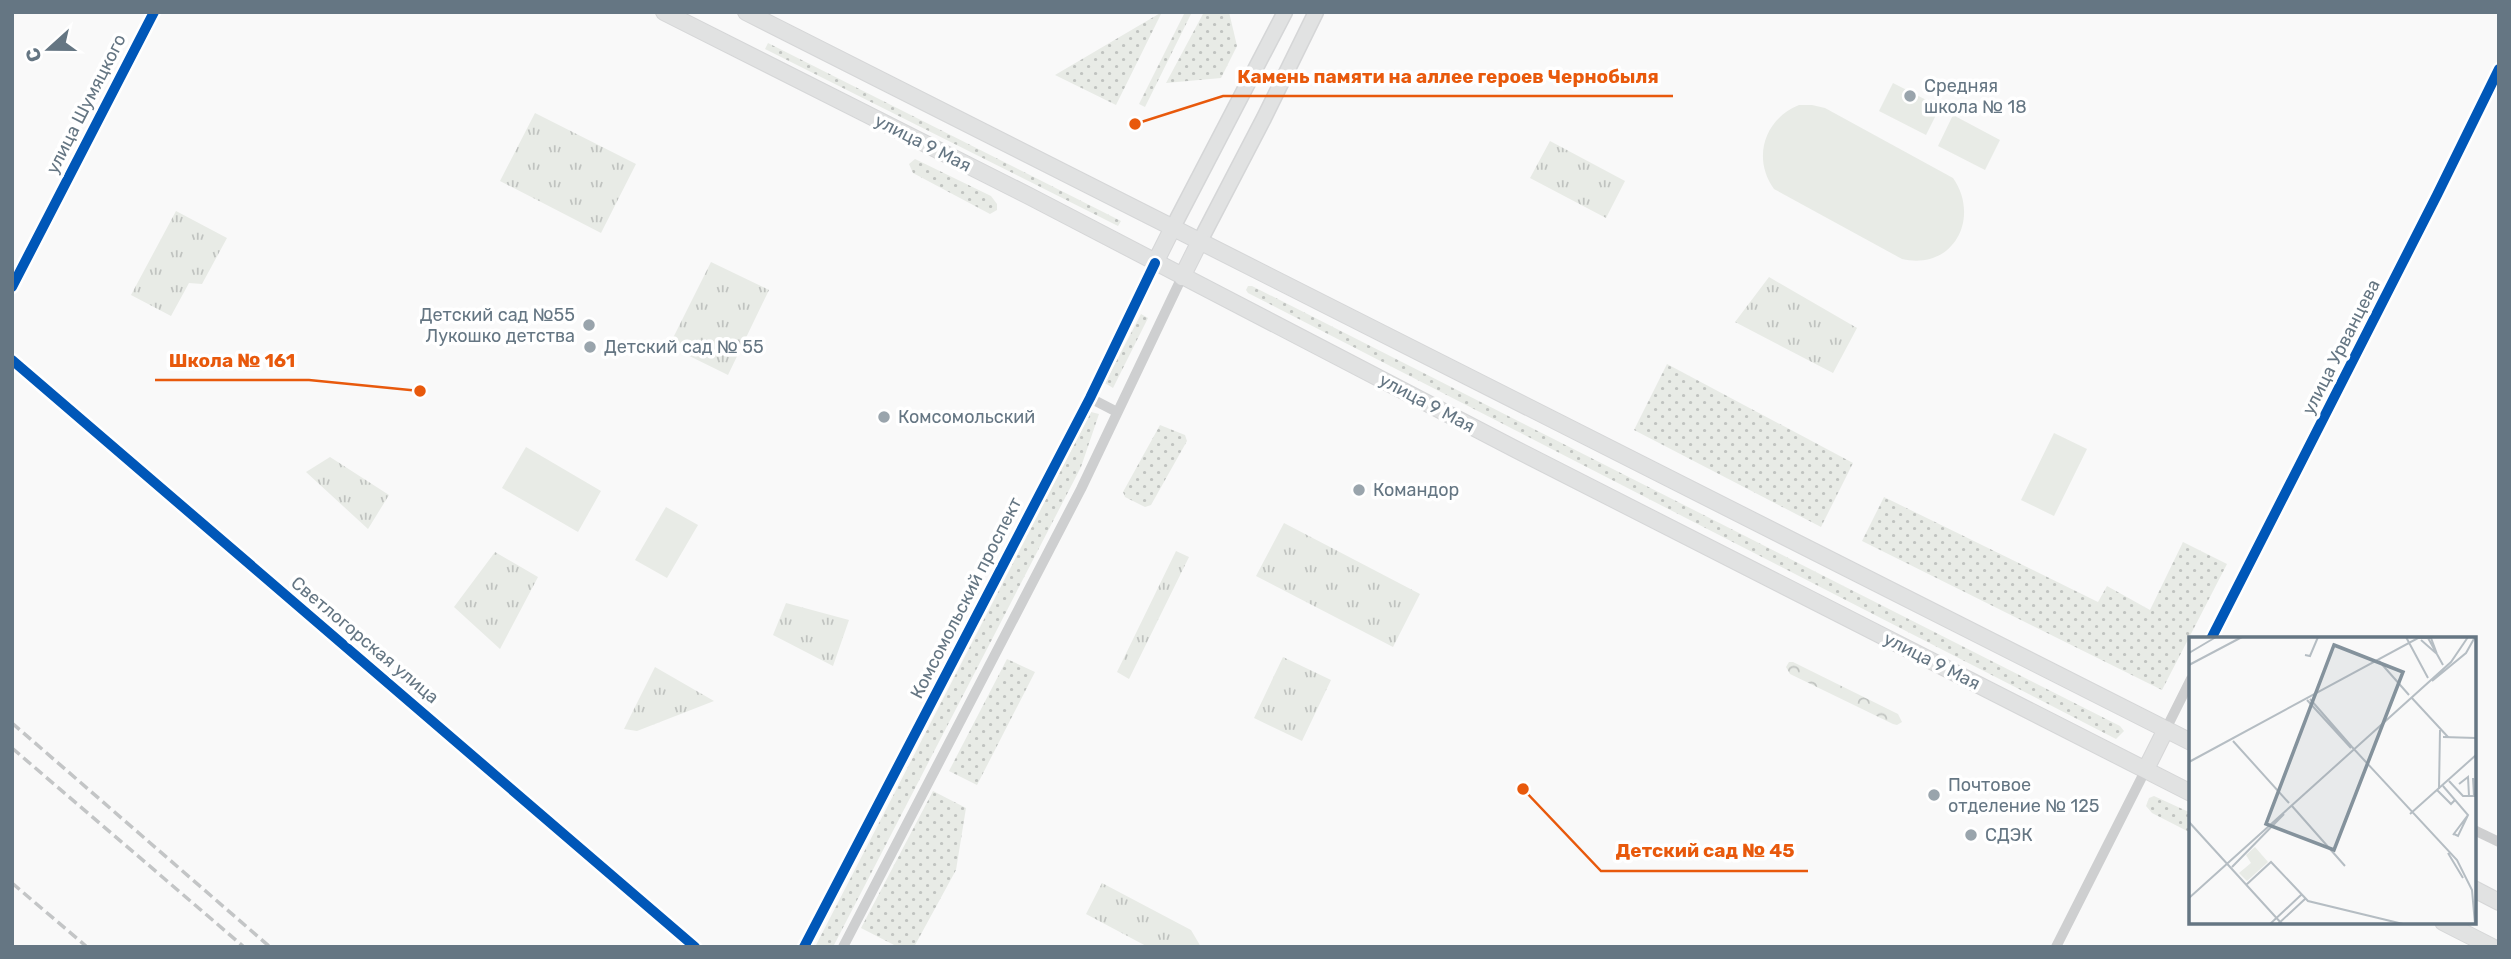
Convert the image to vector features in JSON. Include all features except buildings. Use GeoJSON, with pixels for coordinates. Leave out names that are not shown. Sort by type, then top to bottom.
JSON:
{"type":"FeatureCollection","features":[{"type":"Feature","properties":{"kind":"main road","name":"улица 9 Мая"},"geometry":{"type":"LineString","coordinates":[[664,12],[2189,792]]}},
{"type":"Feature","properties":{"kind":"main road","name":"улица 9 Мая"},"geometry":{"type":"LineString","coordinates":[[746,12],[2189,741]]}},
{"type":"Feature","properties":{"kind":"main road","name":"Комсомольский проспект"},"geometry":{"type":"LineString","coordinates":[[1155,263],[1285,12]]}},
{"type":"Feature","properties":{"kind":"main road"},"geometry":{"type":"LineString","coordinates":[[1182,277],[1316,12]]}},
{"type":"Feature","properties":{"kind":"main road"},"geometry":{"type":"LineString","coordinates":[[2146,769],[2166,729]]}},
{"type":"Feature","properties":{"kind":"main road"},"geometry":{"type":"LineString","coordinates":[[2476,890],[2499,902]]}},
{"type":"Feature","properties":{"kind":"main road"},"geometry":{"type":"LineString","coordinates":[[2448,924],[2492,947]]}},
{"type":"Feature","properties":{"kind":"street","name":"улица Шумяцкого"},"geometry":{"type":"LineString","coordinates":[[12,287],[154,12]]}},
{"type":"Feature","properties":{"kind":"street","name":"улица Урванцева"},"geometry":{"type":"LineString","coordinates":[[2212,637],[2499,69]]}},
{"type":"Feature","properties":{"kind":"street","name":"Комсомольский проспект"},"geometry":{"type":"LineString","coordinates":[[804,947],[1090,398],[1155,263]]}},
{"type":"Feature","properties":{"kind":"street"},"geometry":{"type":"LineString","coordinates":[[843,947],[1081,489],[1182,277]]}},
{"type":"Feature","properties":{"kind":"street","name":"Светлогорская улица"},"geometry":{"type":"LineString","coordinates":[[12,360],[695,947]]}},
{"type":"Feature","properties":{"kind":"street"},"geometry":{"type":"LineString","coordinates":[[1090,398],[1117,412]]}},
{"type":"Feature","properties":{"kind":"street"},"geometry":{"type":"LineString","coordinates":[[2166,729],[2189,683]]}},
{"type":"Feature","properties":{"kind":"street"},"geometry":{"type":"LineString","coordinates":[[2056,947],[2146,769]]}},
{"type":"Feature","properties":{"kind":"street"},"geometry":{"type":"LineString","coordinates":[[2476,831],[2499,842]]}},
{"type":"Feature","properties":{"kind":"green space"},"geometry":{"type":"Polygon","coordinates":[[[1162,12],[1116,105],[1055,75],[1162,12]]]}},
{"type":"Feature","properties":{"kind":"green space"},"geometry":{"type":"Polygon","coordinates":[[[1185,12],[1192,12],[1145,107],[1139,104],[1185,12]]]}},
{"type":"Feature","properties":{"kind":"green space"},"geometry":{"type":"Polygon","coordinates":[[[1204,12],[1229,12],[1237,46],[1221,78],[1166,83],[1204,12]]]}},
{"type":"Feature","properties":{"kind":"green space"},"geometry":{"type":"Polygon","coordinates":[[[768,43],[1121,221],[1118,226],[765,49],[768,43]]]}},
{"type":"Feature","properties":{"kind":"green space"},"geometry":{"type":"Polygon","coordinates":[[[1893,83],[1940,107],[1926,135],[1879,111],[1893,83]]]}},
{"type":"Feature","properties":{"kind":"green space"},"geometry":{"type":"Polygon","coordinates":[[[1799,105],[1825,108],[1953,178],[1961,193],[1963,224],[1948,249],[1935,257],[1920,261],[1902,259],[1774,189],[1764,165],[1765,141],[1777,120],[1799,105]]]}},
{"type":"Feature","properties":{"kind":"green space"},"geometry":{"type":"Polygon","coordinates":[[[535,113],[636,164],[601,233],[500,181],[535,113]]]}},
{"type":"Feature","properties":{"kind":"green space"},"geometry":{"type":"Polygon","coordinates":[[[1953,115],[2000,140],[1985,170],[1938,146],[1953,115]]]}},
{"type":"Feature","properties":{"kind":"green space"},"geometry":{"type":"Polygon","coordinates":[[[1550,141],[1625,181],[1606,218],[1530,178],[1550,141]]]}},
{"type":"Feature","properties":{"kind":"green space"},"geometry":{"type":"Polygon","coordinates":[[[915,159],[991,196],[997,204],[997,210],[990,214],[913,173],[909,164],[915,159]]]}},
{"type":"Feature","properties":{"kind":"green space"},"geometry":{"type":"Polygon","coordinates":[[[176,211],[227,238],[202,284],[189,283],[171,316],[131,295],[176,211]]]}},
{"type":"Feature","properties":{"kind":"green space"},"geometry":{"type":"Polygon","coordinates":[[[711,262],[769,290],[728,375],[669,346],[711,262]]]}},
{"type":"Feature","properties":{"kind":"green space"},"geometry":{"type":"Polygon","coordinates":[[[1769,277],[1857,328],[1833,373],[1735,322],[1769,277]]]}},
{"type":"Feature","properties":{"kind":"green space"},"geometry":{"type":"Polygon","coordinates":[[[1248,286],[2120,726],[2124,731],[2116,739],[1248,293],[1248,286]]]}},
{"type":"Feature","properties":{"kind":"green space"},"geometry":{"type":"Polygon","coordinates":[[[1141,314],[1148,318],[1113,388],[1105,383],[1141,314]]]}},
{"type":"Feature","properties":{"kind":"green space"},"geometry":{"type":"Polygon","coordinates":[[[1667,364],[1853,463],[1821,527],[1634,430],[1667,364]]]}},
{"type":"Feature","properties":{"kind":"green space"},"geometry":{"type":"Polygon","coordinates":[[[1091,412],[1099,414],[1081,467],[833,947],[815,947],[1091,412]]]}},
{"type":"Feature","properties":{"kind":"green space"},"geometry":{"type":"Polygon","coordinates":[[[1160,425],[1185,435],[1187,441],[1151,505],[1145,507],[1125,497],[1123,492],[1160,425]]]}},
{"type":"Feature","properties":{"kind":"green space"},"geometry":{"type":"Polygon","coordinates":[[[2054,433],[2087,449],[2054,516],[2021,500],[2054,433]]]}},
{"type":"Feature","properties":{"kind":"green space"},"geometry":{"type":"Polygon","coordinates":[[[526,447],[601,491],[578,532],[502,488],[526,447]]]}},
{"type":"Feature","properties":{"kind":"green space"},"geometry":{"type":"Polygon","coordinates":[[[330,457],[389,495],[368,529],[306,472],[330,457]]]}},
{"type":"Feature","properties":{"kind":"green space"},"geometry":{"type":"Polygon","coordinates":[[[1884,497],[2098,602],[2107,586],[2150,610],[2183,542],[2227,564],[2162,690],[1862,541],[1884,497]]]}},
{"type":"Feature","properties":{"kind":"green space"},"geometry":{"type":"Polygon","coordinates":[[[666,507],[698,525],[667,578],[635,560],[666,507]]]}},
{"type":"Feature","properties":{"kind":"green space"},"geometry":{"type":"Polygon","coordinates":[[[1284,523],[1420,594],[1393,647],[1256,576],[1284,523]]]}},
{"type":"Feature","properties":{"kind":"green space"},"geometry":{"type":"Polygon","coordinates":[[[1176,551],[1189,557],[1129,679],[1117,672],[1176,551]]]}},
{"type":"Feature","properties":{"kind":"green space"},"geometry":{"type":"Polygon","coordinates":[[[495,552],[538,577],[500,649],[454,607],[495,552]]]}},
{"type":"Feature","properties":{"kind":"green space"},"geometry":{"type":"Polygon","coordinates":[[[786,603],[849,620],[833,666],[773,635],[786,603]]]}},
{"type":"Feature","properties":{"kind":"green space"},"geometry":{"type":"Polygon","coordinates":[[[1283,657],[1331,680],[1302,741],[1254,718],[1283,657]]]}},
{"type":"Feature","properties":{"kind":"green space"},"geometry":{"type":"Polygon","coordinates":[[[1007,659],[1035,672],[977,785],[949,771],[1007,659]]]}},
{"type":"Feature","properties":{"kind":"green space"},"geometry":{"type":"Polygon","coordinates":[[[1789,662],[1898,714],[1902,722],[1893,724],[1790,674],[1786,667],[1789,662]]]}},
{"type":"Feature","properties":{"kind":"green space"},"geometry":{"type":"Polygon","coordinates":[[[655,667],[714,701],[637,731],[624,729],[655,667]]]}},
{"type":"Feature","properties":{"kind":"green space"},"geometry":{"type":"Polygon","coordinates":[[[933,791],[966,808],[956,870],[914,947],[898,947],[861,928],[933,791]]]}},
{"type":"Feature","properties":{"kind":"green space"},"geometry":{"type":"Polygon","coordinates":[[[2154,796],[2189,812],[2189,832],[2152,813],[2146,806],[2149,798],[2154,796]]]}},
{"type":"Feature","properties":{"kind":"green space"},"geometry":{"type":"Polygon","coordinates":[[[1102,883],[1191,930],[1201,947],[1148,947],[1086,914],[1102,883]]]}},
{"type":"Feature","properties":{"kind":"railway"},"geometry":{"type":"LineString","coordinates":[[12,723],[270,947]]}},
{"type":"Feature","properties":{"kind":"railway"},"geometry":{"type":"LineString","coordinates":[[12,748],[244,947]]}},
{"type":"Feature","properties":{"kind":"railway"},"geometry":{"type":"LineString","coordinates":[[12,883],[87,947]]}},
{"type":"Feature","properties":{"kind":"cycle path"},"geometry":{"type":"LineString","coordinates":[[12,287],[154,12]]}},
{"type":"Feature","properties":{"kind":"cycle path"},"geometry":{"type":"LineString","coordinates":[[2212,637],[2499,69]]}},
{"type":"Feature","properties":{"kind":"cycle path"},"geometry":{"type":"LineString","coordinates":[[804,947],[1090,398],[1155,263]]}},
{"type":"Feature","properties":{"kind":"cycle path"},"geometry":{"type":"LineString","coordinates":[[12,360],[695,947]]}},
{"type":"Feature","properties":{"kind":"place","name":"Средняя школа № 18"},"geometry":{"type":"Point","coordinates":[1910,96]}},
{"type":"Feature","properties":{"kind":"place","name":"Камень памяти на аллее героев Чернобыля"},"geometry":{"type":"Point","coordinates":[1135,124]}},
{"type":"Feature","properties":{"kind":"place","name":"Детский сад №55 Лукошко детства"},"geometry":{"type":"Point","coordinates":[589,325]}},
{"type":"Feature","properties":{"kind":"place","name":"Детский сад № 55"},"geometry":{"type":"Point","coordinates":[590,347]}},
{"type":"Feature","properties":{"kind":"place","name":"Школа № 161"},"geometry":{"type":"Point","coordinates":[420,391]}},
{"type":"Feature","properties":{"kind":"place","name":"Комсомольский"},"geometry":{"type":"Point","coordinates":[884,417]}},
{"type":"Feature","properties":{"kind":"place","name":"Командор"},"geometry":{"type":"Point","coordinates":[1359,490]}},
{"type":"Feature","properties":{"kind":"place","name":"Детский сад № 45"},"geometry":{"type":"Point","coordinates":[1523,789]}},
{"type":"Feature","properties":{"kind":"place","name":"Почтовое отделение № 125"},"geometry":{"type":"Point","coordinates":[1934,795]}},
{"type":"Feature","properties":{"kind":"place","name":"СДЭК"},"geometry":{"type":"Point","coordinates":[1971,835]}}]}
